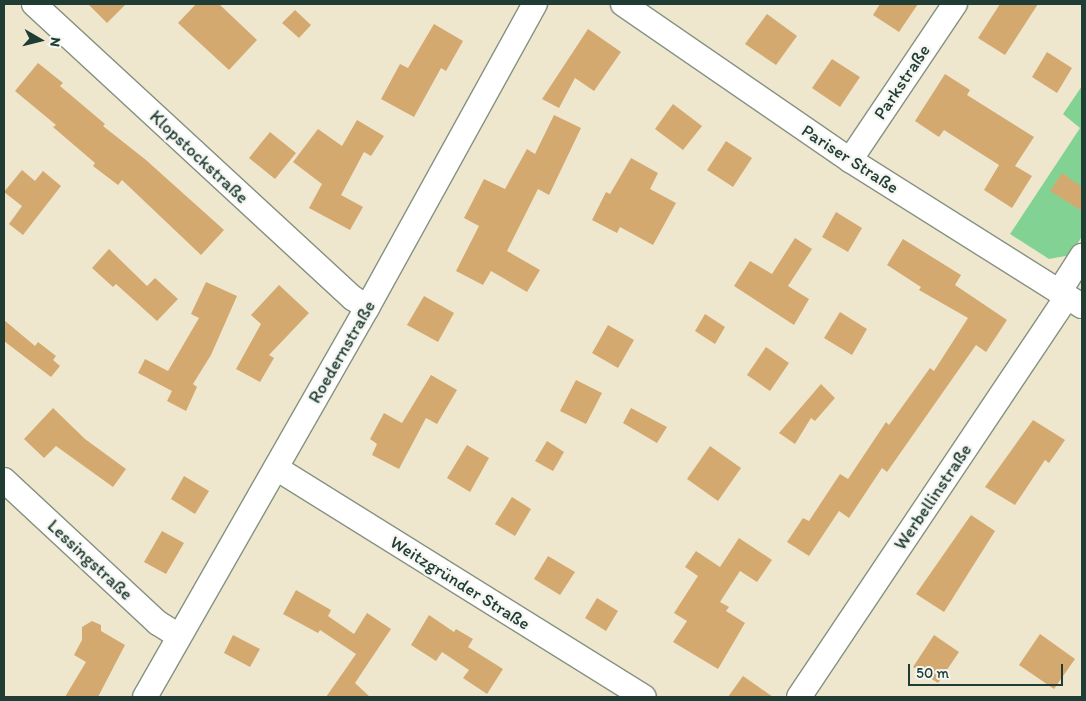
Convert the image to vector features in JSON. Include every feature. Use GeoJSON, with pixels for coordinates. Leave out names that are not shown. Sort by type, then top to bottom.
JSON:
{"type":"FeatureCollection","features":[{"type":"Feature","properties":{"kind":"street","name":"Klopstockstraße"},"geometry":{"type":"LineString","coordinates":[[34,4],[339,286],[367,308]]}},
{"type":"Feature","properties":{"kind":"street","name":"Roedernstraße"},"geometry":{"type":"LineString","coordinates":[[145,697],[367,308],[535,4]]}},
{"type":"Feature","properties":{"kind":"street","name":"Pariser Straße"},"geometry":{"type":"LineString","coordinates":[[623,4],[850,160],[1070,298]]}},
{"type":"Feature","properties":{"kind":"street","name":"Parkstraße"},"geometry":{"type":"LineString","coordinates":[[850,160],[955,4]]}},
{"type":"Feature","properties":{"kind":"street","name":"Werbellinstraße"},"geometry":{"type":"LineString","coordinates":[[799,697],[1070,298],[1082,256]]}},
{"type":"Feature","properties":{"kind":"street","name":"Weitzgründer Straße"},"geometry":{"type":"LineString","coordinates":[[276,468],[644,697]]}},
{"type":"Feature","properties":{"kind":"street","name":"Lessingstraße"},"geometry":{"type":"LineString","coordinates":[[4,480],[158,623],[179,636]]}},
{"type":"Feature","properties":{"kind":"green space"},"geometry":{"type":"Polygon","coordinates":[[[1082,86],[1082,236],[1071,255],[1049,259],[1010,234],[1080,128],[1063,114],[1082,86]]]}},
{"type":"Feature","properties":{"kind":"building"},"geometry":{"type":"Polygon","coordinates":[[[88,4],[126,4],[107,23],[88,4]]]}},
{"type":"Feature","properties":{"kind":"building"},"geometry":{"type":"Polygon","coordinates":[[[196,4],[219,4],[257,40],[229,70],[178,23],[196,4]]]}},
{"type":"Feature","properties":{"kind":"building"},"geometry":{"type":"Polygon","coordinates":[[[880,4],[918,4],[899,32],[873,15],[880,4]]]}},
{"type":"Feature","properties":{"kind":"building"},"geometry":{"type":"Polygon","coordinates":[[[1000,4],[1038,4],[1005,55],[978,38],[1000,4]]]}},
{"type":"Feature","properties":{"kind":"building"},"geometry":{"type":"Polygon","coordinates":[[[295,10],[311,25],[299,38],[282,23],[295,10]]]}},
{"type":"Feature","properties":{"kind":"building"},"geometry":{"type":"Polygon","coordinates":[[[767,14],[797,36],[776,65],[745,44],[767,14]]]}},
{"type":"Feature","properties":{"kind":"building"},"geometry":{"type":"Polygon","coordinates":[[[434,24],[463,41],[446,71],[441,68],[414,117],[381,99],[400,64],[408,68],[434,24]]]}},
{"type":"Feature","properties":{"kind":"building"},"geometry":{"type":"Polygon","coordinates":[[[588,29],[621,52],[594,91],[575,78],[559,108],[542,99],[588,29]]]}},
{"type":"Feature","properties":{"kind":"building"},"geometry":{"type":"Polygon","coordinates":[[[1047,52],[1072,68],[1057,93],[1032,77],[1047,52]]]}},
{"type":"Feature","properties":{"kind":"building"},"geometry":{"type":"Polygon","coordinates":[[[832,59],[860,77],[840,107],[812,88],[832,59]]]}},
{"type":"Feature","properties":{"kind":"building"},"geometry":{"type":"Polygon","coordinates":[[[38,63],[63,83],[60,86],[105,124],[103,126],[146,160],[224,230],[201,255],[122,180],[118,185],[93,166],[95,163],[53,127],[56,125],[15,91],[38,63]]]}},
{"type":"Feature","properties":{"kind":"building"},"geometry":{"type":"Polygon","coordinates":[[[945,74],[970,90],[967,95],[1034,137],[1015,166],[1032,176],[1012,208],[984,190],[999,165],[944,130],[939,137],[915,121],[945,74]]]}},
{"type":"Feature","properties":{"kind":"building"},"geometry":{"type":"Polygon","coordinates":[[[673,104],[702,126],[683,150],[655,129],[673,104]]]}},
{"type":"Feature","properties":{"kind":"building"},"geometry":{"type":"Polygon","coordinates":[[[554,115],[581,128],[549,195],[538,189],[507,251],[540,270],[527,292],[491,271],[483,285],[456,271],[479,226],[464,218],[484,179],[505,189],[527,149],[535,154],[554,115]]]}},
{"type":"Feature","properties":{"kind":"building"},"geometry":{"type":"Polygon","coordinates":[[[357,120],[384,136],[371,156],[364,152],[341,195],[363,207],[350,230],[309,208],[322,184],[293,162],[318,129],[342,146],[357,120]]]}},
{"type":"Feature","properties":{"kind":"building"},"geometry":{"type":"Polygon","coordinates":[[[270,132],[296,153],[275,179],[249,158],[270,132]]]}},
{"type":"Feature","properties":{"kind":"building"},"geometry":{"type":"Polygon","coordinates":[[[726,141],[752,158],[733,187],[707,170],[726,141]]]}},
{"type":"Feature","properties":{"kind":"building"},"geometry":{"type":"Polygon","coordinates":[[[631,158],[658,173],[650,189],[676,203],[653,245],[620,227],[617,233],[592,220],[606,192],[610,194],[631,158]]]}},
{"type":"Feature","properties":{"kind":"building"},"geometry":{"type":"Polygon","coordinates":[[[22,170],[35,181],[43,171],[61,186],[23,235],[9,224],[22,206],[4,192],[22,170]]]}},
{"type":"Feature","properties":{"kind":"building"},"geometry":{"type":"Polygon","coordinates":[[[1062,173],[1082,187],[1082,211],[1050,191],[1062,173]]]}},
{"type":"Feature","properties":{"kind":"building"},"geometry":{"type":"Polygon","coordinates":[[[836,212],[862,228],[848,252],[822,237],[836,212]]]}},
{"type":"Feature","properties":{"kind":"building"},"geometry":{"type":"Polygon","coordinates":[[[795,238],[812,249],[788,286],[809,299],[794,325],[734,286],[750,261],[772,274],[795,238]]]}},
{"type":"Feature","properties":{"kind":"building"},"geometry":{"type":"Polygon","coordinates":[[[903,239],[961,275],[955,285],[1007,320],[986,352],[976,345],[887,472],[882,468],[849,518],[839,511],[809,556],[787,542],[803,518],[809,521],[840,474],[848,479],[886,422],[889,425],[930,368],[934,371],[968,318],[919,290],[921,287],[887,265],[903,239]]]}},
{"type":"Feature","properties":{"kind":"building"},"geometry":{"type":"Polygon","coordinates":[[[109,249],[147,286],[155,278],[178,299],[157,321],[116,284],[113,287],[92,268],[109,249]]]}},
{"type":"Feature","properties":{"kind":"building"},"geometry":{"type":"Polygon","coordinates":[[[206,282],[237,296],[211,355],[193,384],[197,387],[186,411],[167,401],[172,391],[138,373],[145,359],[168,371],[199,318],[191,314],[206,282]]]}},
{"type":"Feature","properties":{"kind":"building"},"geometry":{"type":"Polygon","coordinates":[[[279,285],[309,313],[269,355],[274,358],[260,382],[236,369],[261,324],[251,315],[279,285]]]}},
{"type":"Feature","properties":{"kind":"building"},"geometry":{"type":"Polygon","coordinates":[[[424,296],[454,313],[438,342],[407,325],[424,296]]]}},
{"type":"Feature","properties":{"kind":"building"},"geometry":{"type":"Polygon","coordinates":[[[840,312],[867,329],[852,355],[824,338],[840,312]]]}},
{"type":"Feature","properties":{"kind":"building"},"geometry":{"type":"Polygon","coordinates":[[[705,314],[725,327],[715,344],[695,331],[705,314]]]}},
{"type":"Feature","properties":{"kind":"building"},"geometry":{"type":"Polygon","coordinates":[[[4,320],[35,346],[38,342],[56,356],[53,360],[60,366],[51,377],[4,341],[4,320]]]}},
{"type":"Feature","properties":{"kind":"building"},"geometry":{"type":"Polygon","coordinates":[[[608,325],[634,340],[618,368],[592,353],[608,325]]]}},
{"type":"Feature","properties":{"kind":"building"},"geometry":{"type":"Polygon","coordinates":[[[766,347],[789,363],[770,391],[747,375],[766,347]]]}},
{"type":"Feature","properties":{"kind":"building"},"geometry":{"type":"Polygon","coordinates":[[[431,375],[457,390],[437,424],[426,418],[399,469],[372,455],[377,444],[370,439],[384,413],[402,423],[431,375]]]}},
{"type":"Feature","properties":{"kind":"building"},"geometry":{"type":"Polygon","coordinates":[[[576,380],[602,393],[586,424],[560,411],[576,380]]]}},
{"type":"Feature","properties":{"kind":"building"},"geometry":{"type":"Polygon","coordinates":[[[821,384],[835,398],[815,421],[811,418],[795,444],[779,433],[821,384]]]}},
{"type":"Feature","properties":{"kind":"building"},"geometry":{"type":"Polygon","coordinates":[[[53,408],[85,439],[126,469],[113,487],[56,446],[44,458],[24,439],[53,408]]]}},
{"type":"Feature","properties":{"kind":"building"},"geometry":{"type":"Polygon","coordinates":[[[631,408],[667,427],[657,443],[623,423],[631,408]]]}},
{"type":"Feature","properties":{"kind":"building"},"geometry":{"type":"Polygon","coordinates":[[[1033,420],[1065,440],[1049,463],[1045,460],[1015,505],[985,487],[1033,420]]]}},
{"type":"Feature","properties":{"kind":"building"},"geometry":{"type":"Polygon","coordinates":[[[547,441],[564,452],[553,471],[535,461],[547,441]]]}},
{"type":"Feature","properties":{"kind":"building"},"geometry":{"type":"Polygon","coordinates":[[[467,445],[489,458],[470,492],[447,478],[467,445]]]}},
{"type":"Feature","properties":{"kind":"building"},"geometry":{"type":"Polygon","coordinates":[[[710,446],[741,468],[718,501],[687,479],[710,446]]]}},
{"type":"Feature","properties":{"kind":"building"},"geometry":{"type":"Polygon","coordinates":[[[184,476],[209,491],[195,514],[171,499],[184,476]]]}},
{"type":"Feature","properties":{"kind":"building"},"geometry":{"type":"Polygon","coordinates":[[[512,497],[531,509],[515,536],[495,524],[512,497]]]}},
{"type":"Feature","properties":{"kind":"building"},"geometry":{"type":"Polygon","coordinates":[[[971,515],[995,531],[944,612],[916,594],[971,515]]]}},
{"type":"Feature","properties":{"kind":"building"},"geometry":{"type":"Polygon","coordinates":[[[162,531],[184,543],[166,574],[144,562],[162,531]]]}},
{"type":"Feature","properties":{"kind":"building"},"geometry":{"type":"Polygon","coordinates":[[[739,538],[772,560],[757,582],[740,571],[720,602],[729,607],[726,611],[745,623],[718,669],[673,642],[687,621],[674,613],[698,576],[685,567],[696,551],[720,567],[739,538]]]}},
{"type":"Feature","properties":{"kind":"building"},"geometry":{"type":"Polygon","coordinates":[[[548,556],[575,572],[560,595],[534,579],[548,556]]]}},
{"type":"Feature","properties":{"kind":"building"},"geometry":{"type":"Polygon","coordinates":[[[296,590],[331,610],[328,616],[354,634],[367,613],[391,629],[355,683],[370,697],[326,697],[356,654],[320,630],[318,633],[283,614],[296,590]]]}},
{"type":"Feature","properties":{"kind":"building"},"geometry":{"type":"Polygon","coordinates":[[[597,598],[618,611],[606,631],[585,618],[597,598]]]}},
{"type":"Feature","properties":{"kind":"building"},"geometry":{"type":"Polygon","coordinates":[[[429,615],[454,632],[456,629],[473,639],[468,647],[503,669],[487,694],[463,678],[469,670],[442,652],[436,661],[411,645],[429,615]]]}},
{"type":"Feature","properties":{"kind":"building"},"geometry":{"type":"Polygon","coordinates":[[[92,621],[101,625],[101,631],[125,645],[98,697],[65,697],[86,662],[74,655],[82,640],[82,627],[92,621]]]}},
{"type":"Feature","properties":{"kind":"building"},"geometry":{"type":"Polygon","coordinates":[[[1040,634],[1075,659],[1054,689],[1019,665],[1040,634]]]}},
{"type":"Feature","properties":{"kind":"building"},"geometry":{"type":"Polygon","coordinates":[[[233,635],[260,649],[250,667],[224,653],[233,635]]]}},
{"type":"Feature","properties":{"kind":"building"},"geometry":{"type":"Polygon","coordinates":[[[934,635],[959,652],[938,683],[913,667],[934,635]]]}},
{"type":"Feature","properties":{"kind":"building"},"geometry":{"type":"Polygon","coordinates":[[[743,676],[773,697],[728,697],[743,676]]]}}]}
